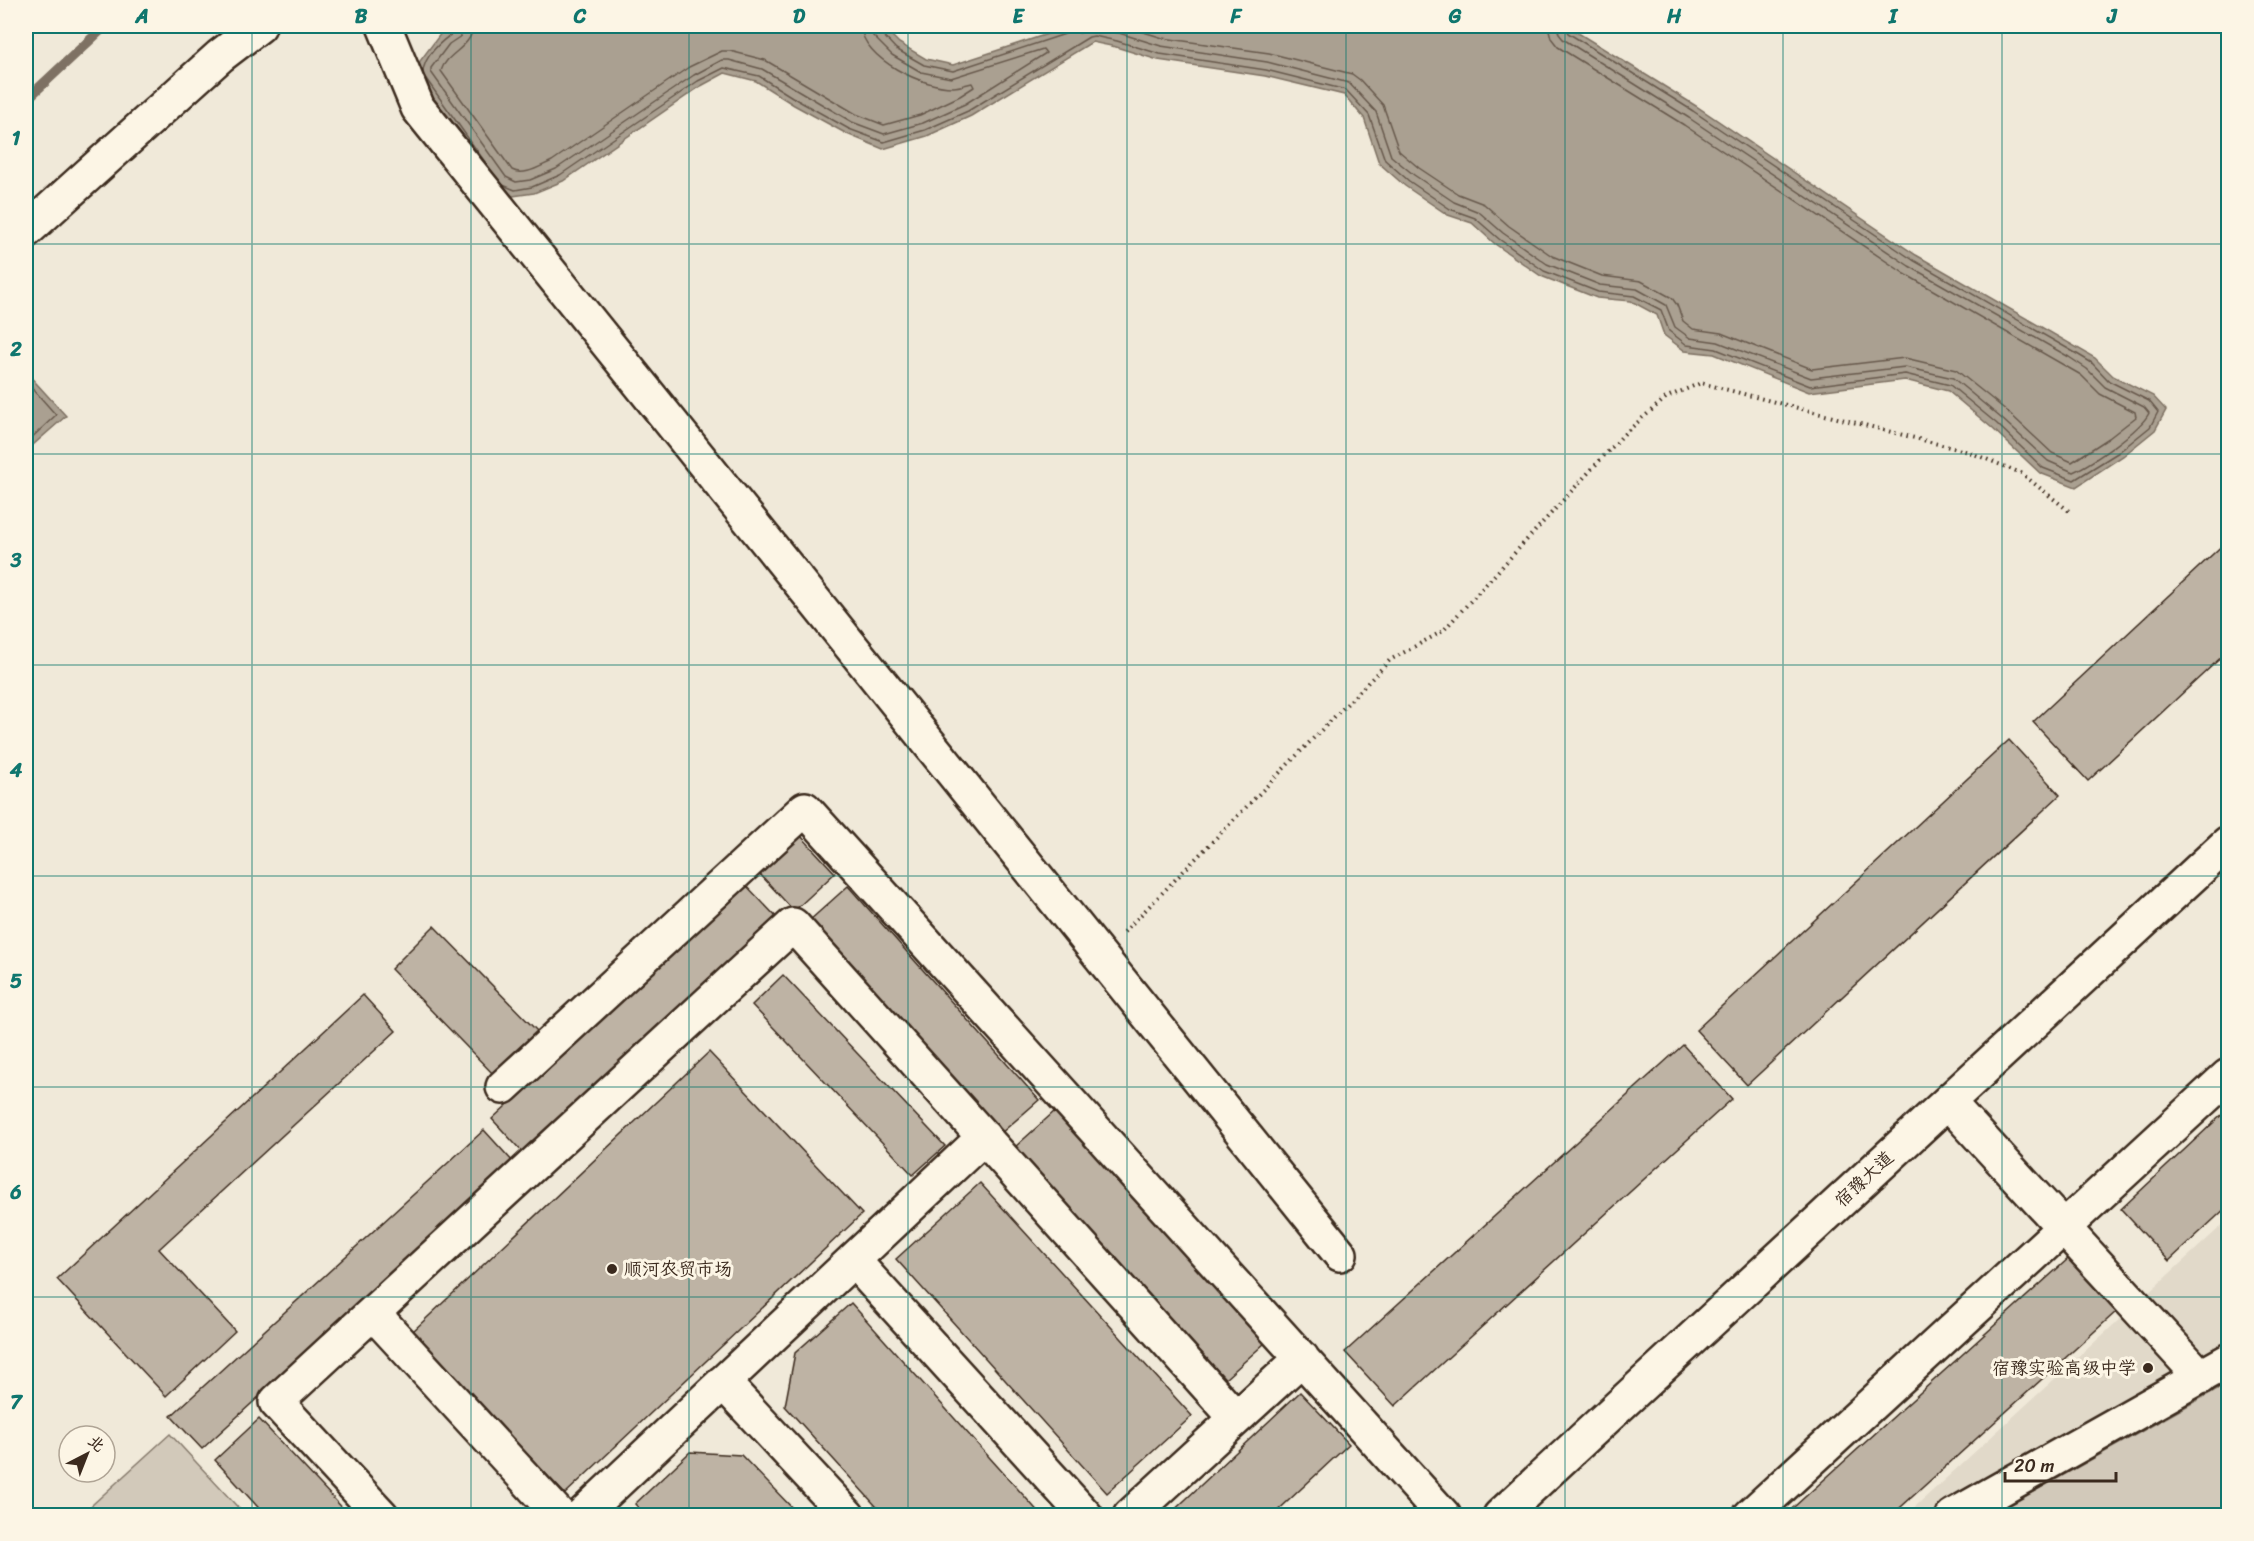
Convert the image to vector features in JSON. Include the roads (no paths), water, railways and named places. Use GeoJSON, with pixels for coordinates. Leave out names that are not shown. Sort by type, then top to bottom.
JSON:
{"type":"FeatureCollection","features":[{"type":"Feature","properties":{"kind":"street"},"geometry":{"type":"LineString","coordinates":[[26,231],[220,56],[259,26]]}},
{"type":"Feature","properties":{"kind":"street"},"geometry":{"type":"LineString","coordinates":[[384,26],[418,108],[1340,1254]]}},
{"type":"Feature","properties":{"kind":"street"},"geometry":{"type":"LineString","coordinates":[[503,1088],[805,809],[1444,1515]]}},
{"type":"Feature","properties":{"kind":"street","name":"宿豫大道"},"geometry":{"type":"LineString","coordinates":[[1500,1515],[2229,843]]}},
{"type":"Feature","properties":{"kind":"street"},"geometry":{"type":"LineString","coordinates":[[382,1515],[276,1402],[793,925],[1236,1418]]}},
{"type":"Feature","properties":{"kind":"street"},"geometry":{"type":"LineString","coordinates":[[1750,1515],[2229,1076]]}},
{"type":"Feature","properties":{"kind":"street"},"geometry":{"type":"LineString","coordinates":[[1948,1102],[2201,1377]]}},
{"type":"Feature","properties":{"kind":"street"},"geometry":{"type":"LineString","coordinates":[[595,1511],[723,1382],[984,1137]]}},
{"type":"Feature","properties":{"kind":"street"},"geometry":{"type":"LineString","coordinates":[[854,1260],[1086,1515]]}},
{"type":"Feature","properties":{"kind":"street"},"geometry":{"type":"LineString","coordinates":[[373,1313],[560,1515]]}},
{"type":"Feature","properties":{"kind":"street"},"geometry":{"type":"LineString","coordinates":[[1130,1515],[1302,1358]]}},
{"type":"Feature","properties":{"kind":"street"},"geometry":{"type":"LineString","coordinates":[[1953,1515],[2229,1361]]}},
{"type":"Feature","properties":{"kind":"street"},"geometry":{"type":"LineString","coordinates":[[723,1382],[848,1515]]}},
{"type":"Feature","properties":{"kind":"water"},"geometry":{"type":"Polygon","coordinates":[[[455,26],[882,26],[899,43],[926,59],[953,65],[1072,26],[1567,26],[1696,106],[1916,255],[2095,358],[2113,376],[2153,396],[2166,410],[2155,430],[2123,456],[2076,487],[2040,473],[1948,391],[1905,380],[1809,392],[1714,354],[1685,351],[1664,335],[1657,315],[1631,301],[1597,298],[1541,276],[1495,244],[1472,223],[1448,215],[1405,186],[1379,163],[1364,118],[1344,95],[1265,76],[1158,60],[1092,42],[971,116],[927,136],[883,149],[847,134],[756,81],[725,73],[701,86],[563,181],[534,193],[513,196],[497,189],[428,94],[417,65],[441,33],[455,26]]]}},
{"type":"Feature","properties":{"kind":"water"},"geometry":{"type":"Polygon","coordinates":[[[26,372],[66,416],[26,451],[26,372]]]}},
{"type":"Feature","properties":{"kind":"waterway"},"geometry":{"type":"LineString","coordinates":[[26,100],[105,26]]}},
{"type":"Feature","properties":{"kind":"place","name":"顺河农贸市场"},"geometry":{"type":"Point","coordinates":[612,1269]}},
{"type":"Feature","properties":{"kind":"place","name":"宿豫实验高级中学"},"geometry":{"type":"Point","coordinates":[2148,1368]}}]}
